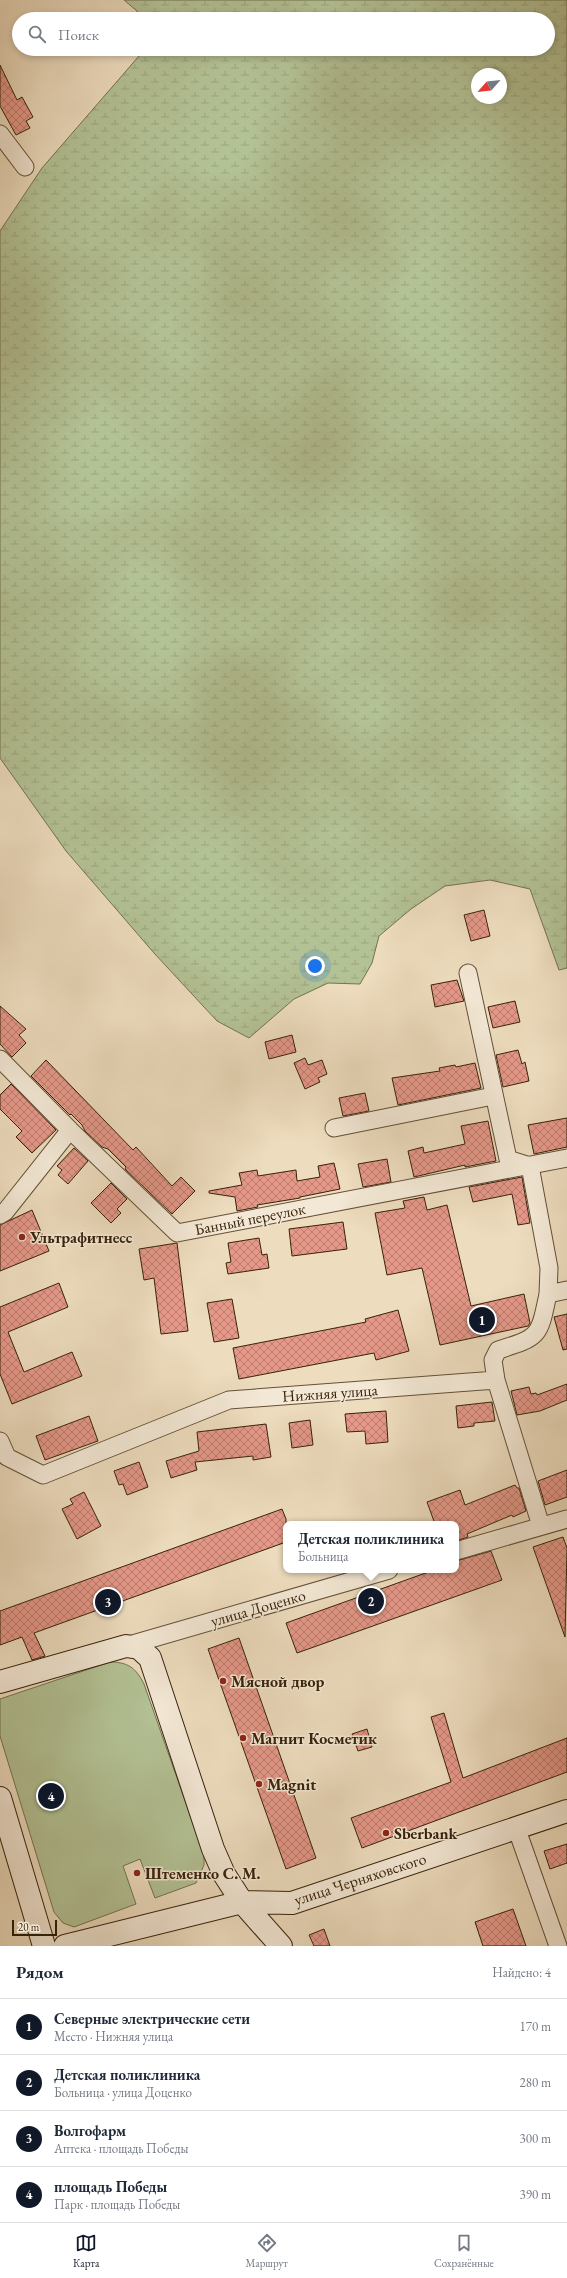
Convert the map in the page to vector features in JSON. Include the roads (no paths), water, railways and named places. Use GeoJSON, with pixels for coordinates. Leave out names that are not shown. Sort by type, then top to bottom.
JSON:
{"type":"FeatureCollection","features":[{"type":"Feature","properties":{"kind":"main road"},"geometry":{"type":"LineString","coordinates":[[0,1682],[126,1646],[139,1648],[150,1658],[213,1849],[224,1874],[242,1902],[282,1946]]}},
{"type":"Feature","properties":{"kind":"main road"},"geometry":{"type":"LineString","coordinates":[[0,1798],[44,1946]]}},
{"type":"Feature","properties":{"kind":"main road","name":"улица Черняховского"},"geometry":{"type":"LineString","coordinates":[[65,1946],[242,1902],[292,1902],[567,1811]]}},
{"type":"Feature","properties":{"kind":"street"},"geometry":{"type":"LineString","coordinates":[[0,134],[25,167]]}},
{"type":"Feature","properties":{"kind":"street"},"geometry":{"type":"LineString","coordinates":[[468,973],[493,1096],[508,1159],[530,1166],[549,1268],[548,1294],[538,1331],[529,1341],[498,1350],[493,1360],[496,1380],[541,1526]]}},
{"type":"Feature","properties":{"kind":"street","name":"Банный переулок"},"geometry":{"type":"LineString","coordinates":[[0,1059],[70,1130],[177,1233],[567,1158]]}},
{"type":"Feature","properties":{"kind":"street"},"geometry":{"type":"LineString","coordinates":[[334,1128],[493,1096]]}},
{"type":"Feature","properties":{"kind":"street"},"geometry":{"type":"LineString","coordinates":[[0,1215],[5,1212],[70,1130]]}},
{"type":"Feature","properties":{"kind":"street"},"geometry":{"type":"LineString","coordinates":[[548,1294],[567,1290]]}},
{"type":"Feature","properties":{"kind":"street","name":"Нижняя улица"},"geometry":{"type":"LineString","coordinates":[[0,1441],[7,1457],[43,1475],[229,1400],[496,1380]]}},
{"type":"Feature","properties":{"kind":"street"},"geometry":{"type":"LineString","coordinates":[[459,1550],[567,1519]]}},
{"type":"Feature","properties":{"kind":"street","name":"улица Доценко"},"geometry":{"type":"LineString","coordinates":[[126,1646],[379,1573]]}},
{"type":"Feature","properties":{"kind":"street"},"geometry":{"type":"LineString","coordinates":[[516,1827],[558,1946]]}},
{"type":"Feature","properties":{"kind":"place","name":"Ультрафитнесс"},"geometry":{"type":"Point","coordinates":[22,1237]}},
{"type":"Feature","properties":{"kind":"place","name":"Северные электрические сети"},"geometry":{"type":"Point","coordinates":[482,1320]}},
{"type":"Feature","properties":{"kind":"place","name":"Детская поликлиника"},"geometry":{"type":"Point","coordinates":[371,1601]}},
{"type":"Feature","properties":{"kind":"place","name":"Волгофарм"},"geometry":{"type":"Point","coordinates":[108,1602]}},
{"type":"Feature","properties":{"kind":"place","name":"Мясной двор"},"geometry":{"type":"Point","coordinates":[223,1681]}},
{"type":"Feature","properties":{"kind":"place","name":"Магнит Косметик"},"geometry":{"type":"Point","coordinates":[243,1738]}},
{"type":"Feature","properties":{"kind":"place","name":"Magnit"},"geometry":{"type":"Point","coordinates":[259,1784]}},
{"type":"Feature","properties":{"kind":"place","name":"площадь Победы"},"geometry":{"type":"Point","coordinates":[51,1796]}},
{"type":"Feature","properties":{"kind":"place","name":"Sberbank"},"geometry":{"type":"Point","coordinates":[386,1833]}},
{"type":"Feature","properties":{"kind":"place","name":"Штеменко С. М."},"geometry":{"type":"Point","coordinates":[137,1873]}}]}
